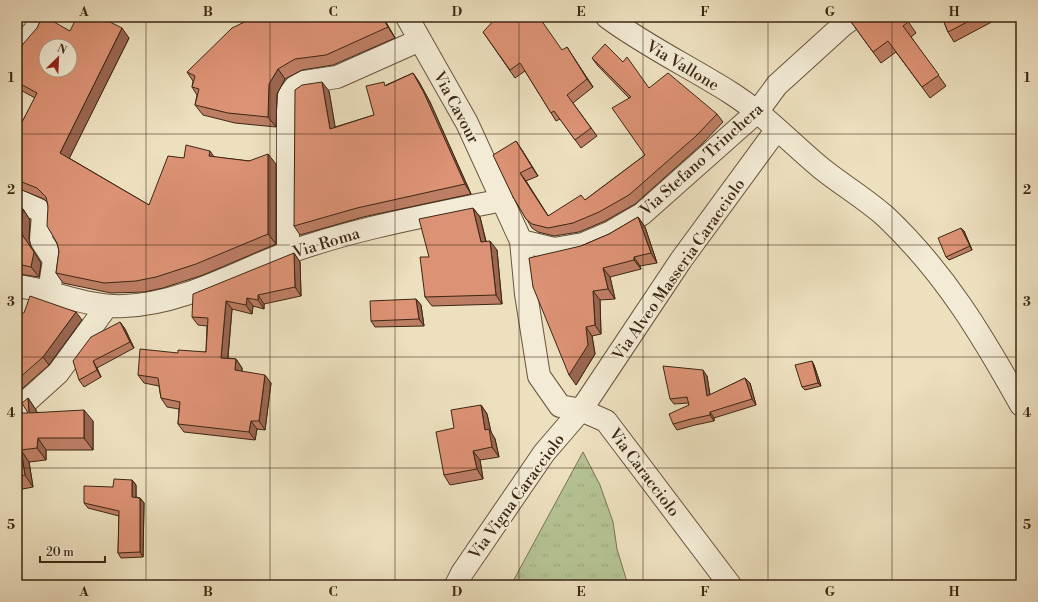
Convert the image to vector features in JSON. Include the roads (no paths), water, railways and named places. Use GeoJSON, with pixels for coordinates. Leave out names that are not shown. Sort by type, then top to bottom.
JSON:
{"type":"FeatureCollection","features":[{"type":"Feature","properties":{"kind":"street"},"geometry":{"type":"LineString","coordinates":[[17,50],[35,30],[40,17]]}},
{"type":"Feature","properties":{"kind":"street","name":"Via Cavour"},"geometry":{"type":"LineString","coordinates":[[408,17],[467,123],[521,241]]}},
{"type":"Feature","properties":{"kind":"street","name":"Via Vallone"},"geometry":{"type":"LineString","coordinates":[[608,17],[628,32],[731,93],[757,112],[822,168],[885,217],[940,275],[985,340],[1021,405]]}},
{"type":"Feature","properties":{"kind":"street","name":"Via Stefano Trinchera"},"geometry":{"type":"LineString","coordinates":[[521,241],[554,249],[584,244],[611,232],[642,214],[757,112],[777,85],[843,24],[854,17]]}},
{"type":"Feature","properties":{"kind":"street"},"geometry":{"type":"LineString","coordinates":[[288,253],[289,95],[294,87],[304,82],[337,77],[420,40]]}},
{"type":"Feature","properties":{"kind":"street","name":"Via Alveo Masseria Caracciolo"},"geometry":{"type":"LineString","coordinates":[[581,410],[681,260],[777,129]]}},
{"type":"Feature","properties":{"kind":"street"},"geometry":{"type":"LineString","coordinates":[[17,200],[38,210],[43,215],[41,240],[54,260],[49,292]]}},
{"type":"Feature","properties":{"kind":"street","name":"Via Roma"},"geometry":{"type":"LineString","coordinates":[[17,286],[107,306],[155,303],[197,290],[288,253],[373,228],[502,200]]}},
{"type":"Feature","properties":{"kind":"street","name":"Via Caracciolo"},"geometry":{"type":"LineString","coordinates":[[521,241],[526,294],[539,376],[560,406],[581,410],[606,421],[730,585]]}},
{"type":"Feature","properties":{"kind":"street"},"geometry":{"type":"LineString","coordinates":[[17,410],[58,373],[107,306]]}},
{"type":"Feature","properties":{"kind":"street","name":"Via Vigna Caracciolo"},"geometry":{"type":"LineString","coordinates":[[456,585],[462,573],[544,453],[581,410]]}}]}
